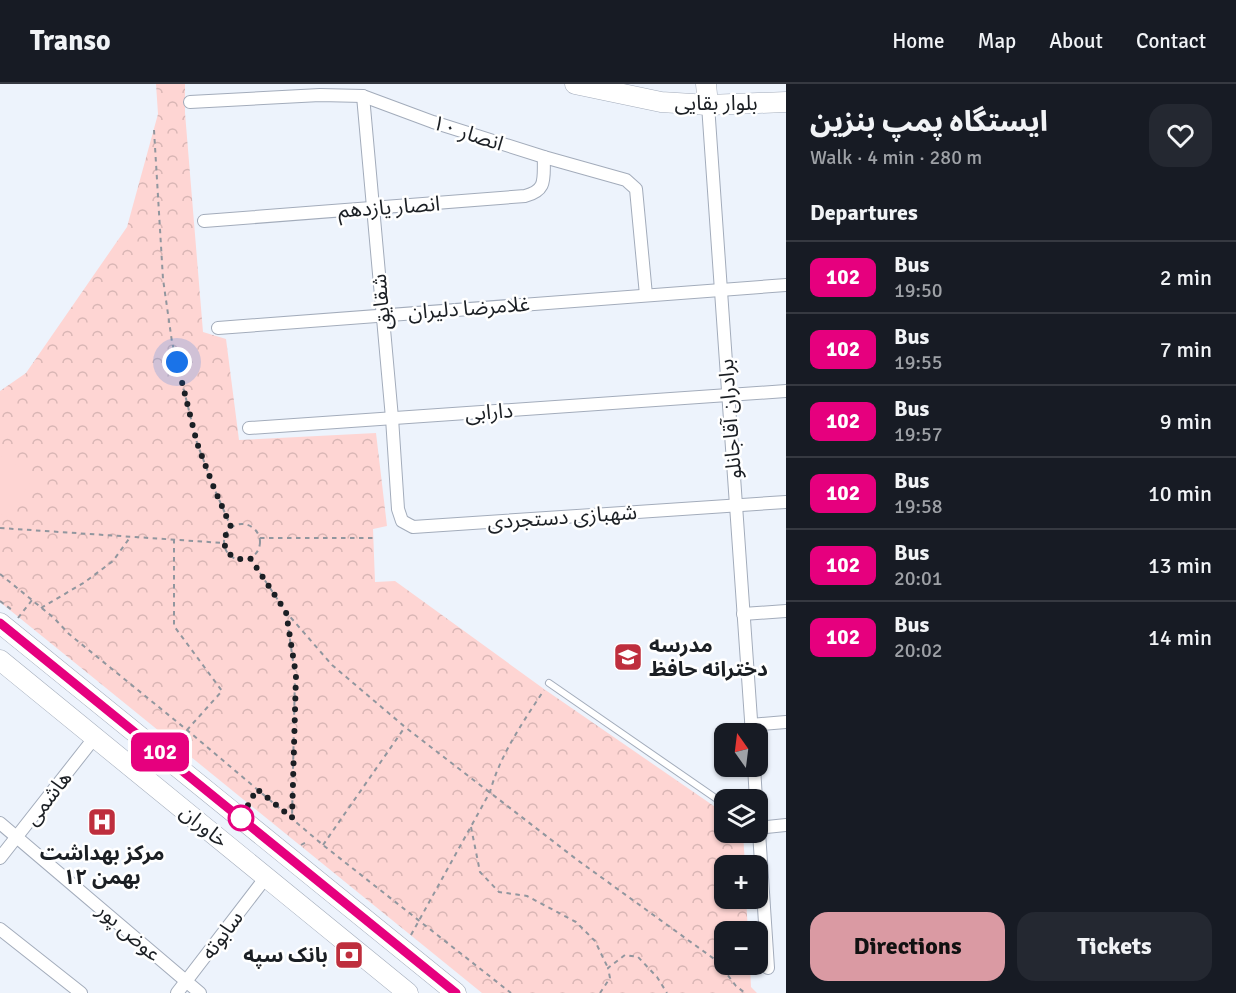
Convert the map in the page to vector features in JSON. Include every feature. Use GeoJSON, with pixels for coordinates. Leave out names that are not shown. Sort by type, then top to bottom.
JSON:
{"type":"FeatureCollection","features":[{"type":"Feature","properties":{"kind":"main road","name":"بلوار بقایی"},"geometry":{"type":"LineString","coordinates":[[575,84],[661,102],[708,105],[786,102]]}},
{"type":"Feature","properties":{"kind":"main road"},"geometry":{"type":"LineString","coordinates":[[706,84],[708,105]]}},
{"type":"Feature","properties":{"kind":"main road","name":"خاوران"},"geometry":{"type":"LineString","coordinates":[[0,623],[456,993]]}},
{"type":"Feature","properties":{"kind":"main road","name":"خاوران"},"geometry":{"type":"LineString","coordinates":[[0,660],[266,876],[403,991]]}},
{"type":"Feature","properties":{"kind":"street","name":"انصار ۱۰"},"geometry":{"type":"LineString","coordinates":[[190,102],[298,90],[320,95],[363,96],[433,122],[626,180],[636,189],[646,295]]}},
{"type":"Feature","properties":{"kind":"street","name":"شقایق"},"geometry":{"type":"LineString","coordinates":[[363,96],[398,509]]}},
{"type":"Feature","properties":{"kind":"street","name":"برادران آقاجانلو"},"geometry":{"type":"LineString","coordinates":[[708,105],[751,723]]}},
{"type":"Feature","properties":{"kind":"street","name":"انصار یازدهم"},"geometry":{"type":"LineString","coordinates":[[204,221],[531,195],[537,193],[543,186],[544,157]]}},
{"type":"Feature","properties":{"kind":"street","name":"غلامرضا دلیران"},"geometry":{"type":"LineString","coordinates":[[218,328],[786,285]]}},
{"type":"Feature","properties":{"kind":"street","name":"دارابی"},"geometry":{"type":"LineString","coordinates":[[249,428],[786,391]]}},
{"type":"Feature","properties":{"kind":"street","name":"شهبازی دستجردی"},"geometry":{"type":"LineString","coordinates":[[398,509],[402,521],[413,527],[786,501]]}},
{"type":"Feature","properties":{"kind":"street"},"geometry":{"type":"LineString","coordinates":[[743,614],[786,611]]}},
{"type":"Feature","properties":{"kind":"street"},"geometry":{"type":"LineString","coordinates":[[768,726],[786,723]]}},
{"type":"Feature","properties":{"kind":"street","name":"هاشمی"},"geometry":{"type":"LineString","coordinates":[[0,858],[95,737]]}},
{"type":"Feature","properties":{"kind":"street","name":"عوض پور"},"geometry":{"type":"LineString","coordinates":[[0,823],[200,993]]}},
{"type":"Feature","properties":{"kind":"street"},"geometry":{"type":"LineString","coordinates":[[768,826],[786,825]]}},
{"type":"Feature","properties":{"kind":"street"},"geometry":{"type":"LineString","coordinates":[[759,843],[765,921]]}},
{"type":"Feature","properties":{"kind":"street","name":"سابوته"},"geometry":{"type":"LineString","coordinates":[[177,993],[266,876]]}},
{"type":"Feature","properties":{"kind":"street"},"geometry":{"type":"LineString","coordinates":[[0,929],[81,993]]}},
{"type":"Feature","properties":{"kind":"lane"},"geometry":{"type":"LineString","coordinates":[[549,682],[714,797]]}},
{"type":"Feature","properties":{"kind":"path"},"geometry":{"type":"LineString","coordinates":[[154,130],[163,279],[172,342],[197,443],[231,527]]}},
{"type":"Feature","properties":{"kind":"path"},"geometry":{"type":"LineString","coordinates":[[242,523],[258,532],[260,538],[258,550],[250,558],[238,560],[232,557],[225,548],[224,537],[231,527],[242,523]]}},
{"type":"Feature","properties":{"kind":"path"},"geometry":{"type":"LineString","coordinates":[[0,528],[224,543]]}},
{"type":"Feature","properties":{"kind":"path"},"geometry":{"type":"LineString","coordinates":[[41,608],[85,582],[113,561],[131,536]]}},
{"type":"Feature","properties":{"kind":"path"},"geometry":{"type":"LineString","coordinates":[[260,538],[375,538]]}},
{"type":"Feature","properties":{"kind":"path"},"geometry":{"type":"LineString","coordinates":[[174,539],[174,626],[222,691],[187,730]]}},
{"type":"Feature","properties":{"kind":"path"},"geometry":{"type":"LineString","coordinates":[[250,558],[286,612],[332,666],[405,727],[576,859],[717,961],[736,986],[746,993]]}},
{"type":"Feature","properties":{"kind":"path"},"geometry":{"type":"LineString","coordinates":[[0,574],[323,845],[511,993]]}},
{"type":"Feature","properties":{"kind":"path"},"geometry":{"type":"LineString","coordinates":[[0,601],[20,616],[32,600]]}},
{"type":"Feature","properties":{"kind":"path"},"geometry":{"type":"LineString","coordinates":[[286,612],[296,675],[292,818]]}},
{"type":"Feature","properties":{"kind":"path"},"geometry":{"type":"LineString","coordinates":[[411,936],[490,792],[495,775],[509,746],[549,682]]}},
{"type":"Feature","properties":{"kind":"path"},"geometry":{"type":"LineString","coordinates":[[323,845],[405,727]]}},
{"type":"Feature","properties":{"kind":"path"},"geometry":{"type":"LineString","coordinates":[[471,827],[480,873],[499,892],[527,896],[576,922],[595,941],[608,968],[610,978],[600,993]]}},
{"type":"Feature","properties":{"kind":"path"},"geometry":{"type":"LineString","coordinates":[[608,968],[625,955],[638,957],[657,976],[667,993]]}},
{"type":"Feature","properties":{"kind":"green space"},"geometry":{"type":"Polygon","coordinates":[[[156,84],[185,84],[185,113],[203,332],[226,339],[239,440],[376,433],[387,526],[373,529],[375,582],[395,581],[544,689],[714,806],[714,843],[744,843],[744,855],[714,855],[714,909],[747,909],[747,921],[714,921],[714,975],[750,975],[751,987],[757,993],[482,993],[0,602],[0,391],[26,373],[127,227],[158,114],[156,84]]]}},
{"type":"Feature","properties":{"kind":"green space"},"geometry":{"type":"Polygon","coordinates":[[[0,455],[34,476],[8,518],[0,513],[0,455]]]}},
{"type":"Feature","properties":{"kind":"bus line","name":"102"},"geometry":{"type":"LineString","coordinates":[[0,623],[456,993]]}},
{"type":"Feature","properties":{"kind":"place","name":"مدرسه دخترانه حافظ"},"geometry":{"type":"Point","coordinates":[628,657]}},
{"type":"Feature","properties":{"kind":"place","name":"مرکز بهداشت ۱۲ بهمن"},"geometry":{"type":"Point","coordinates":[102,822]}},
{"type":"Feature","properties":{"kind":"place","name":"بانک سپه"},"geometry":{"type":"Point","coordinates":[349,955]}},
{"type":"Feature","properties":{"kind":"route"},"geometry":{"type":"LineString","coordinates":[[177,362],[197,443],[231,527],[224,537],[225,548],[228,554],[238,560],[250,558],[286,612],[296,675],[292,818],[257,789],[241,818]]}}]}
